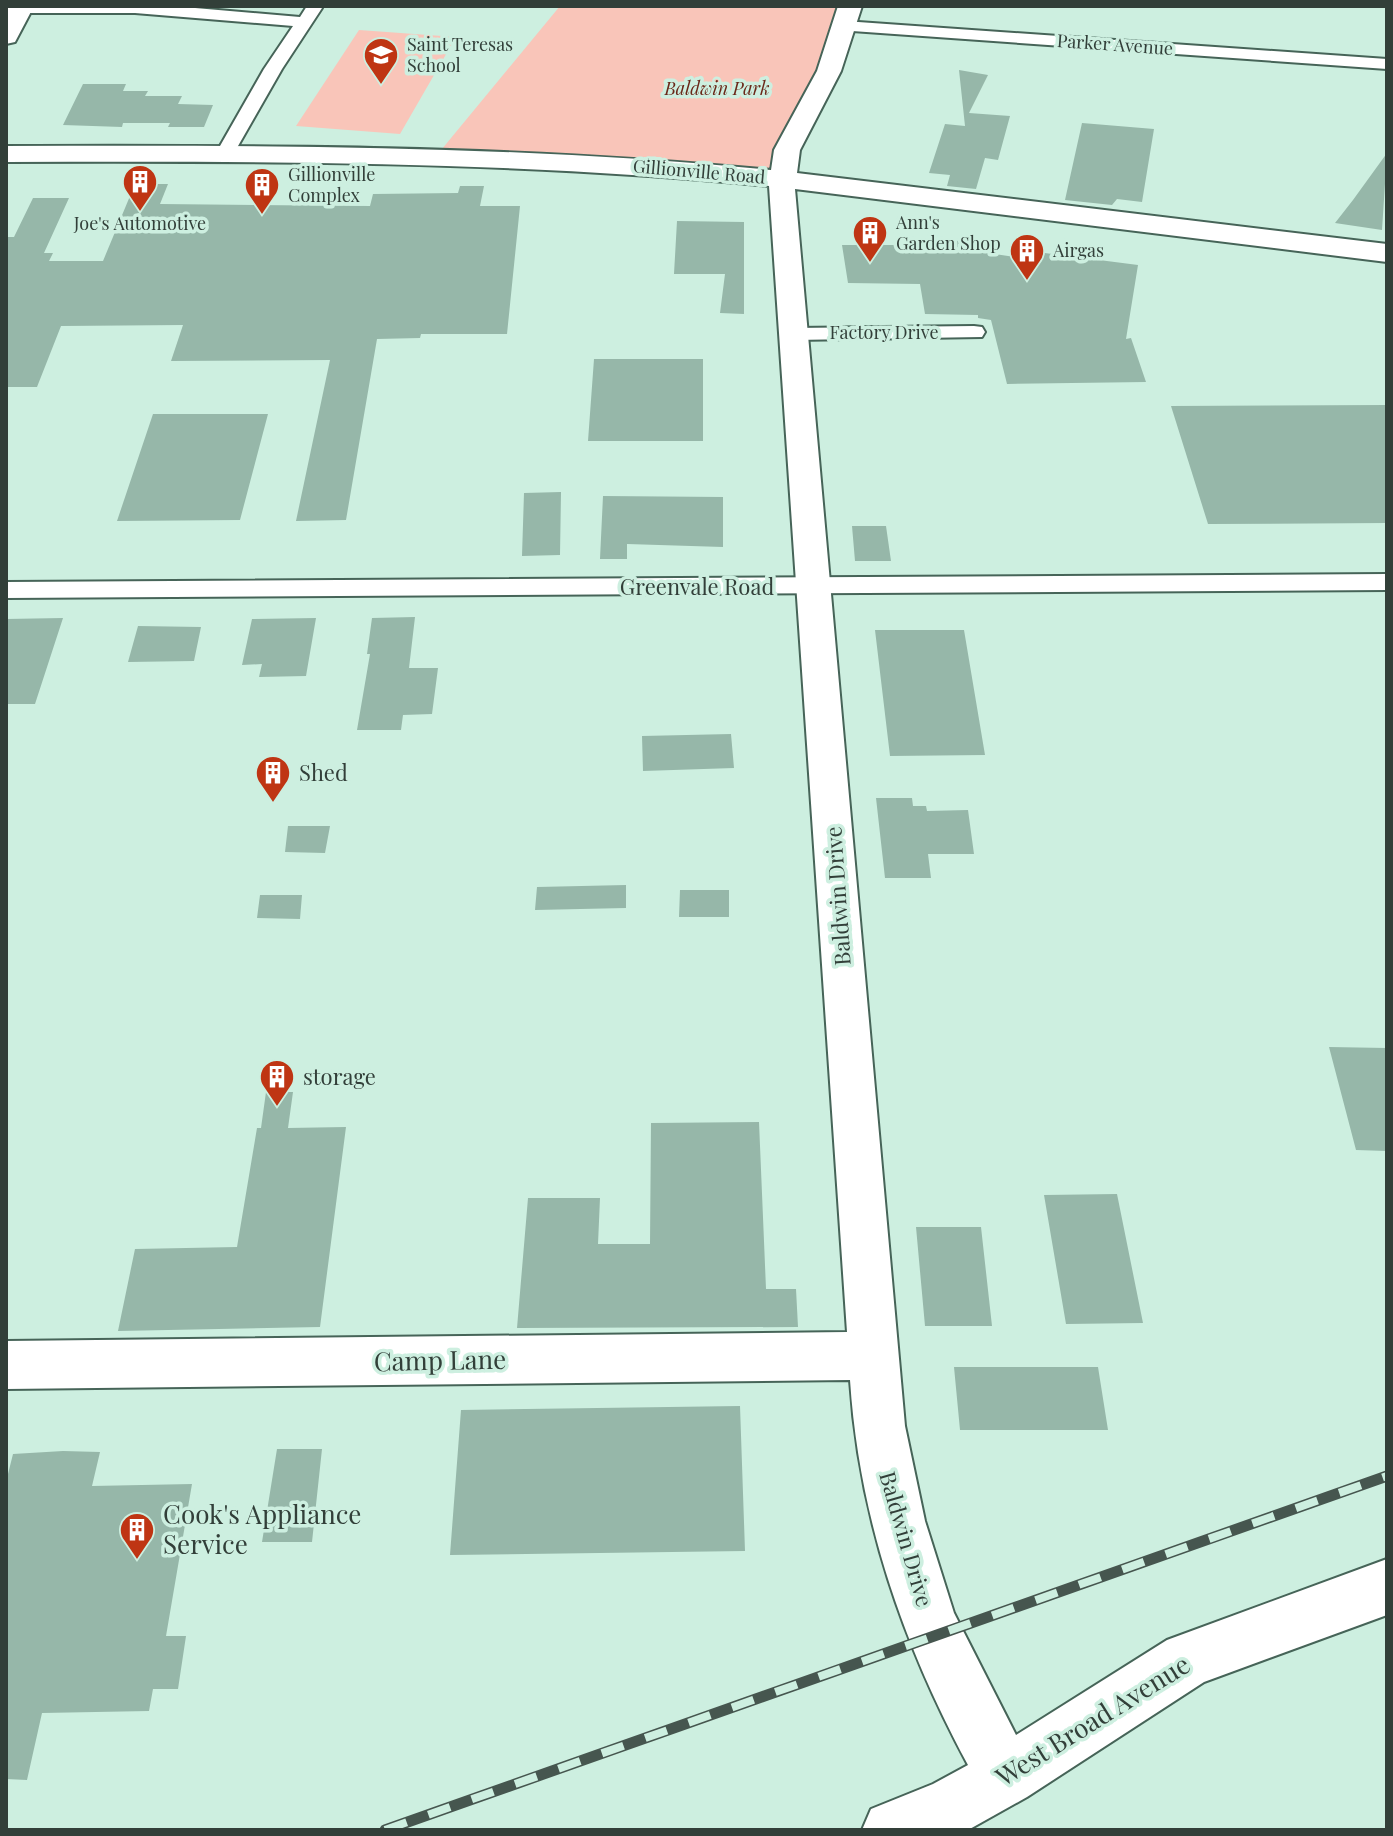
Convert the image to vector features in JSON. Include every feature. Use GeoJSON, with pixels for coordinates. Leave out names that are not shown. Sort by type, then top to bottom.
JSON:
{"type":"FeatureCollection","features":[{"type":"Feature","properties":{"kind":"street"},"geometry":{"type":"LineString","coordinates":[[225,153],[315,6]]}},
{"type":"Feature","properties":{"kind":"street"},"geometry":{"type":"LineString","coordinates":[[6,37],[16,7],[135,8],[304,22]]}},
{"type":"Feature","properties":{"kind":"street","name":"Parker Avenue"},"geometry":{"type":"LineString","coordinates":[[847,16],[1387,64]]}},
{"type":"Feature","properties":{"kind":"street","name":"Baldwin Drive"},"geometry":{"type":"LineString","coordinates":[[847,16],[829,71],[787,150],[781,180],[873,1357],[889,1494],[905,1554],[950,1671],[1006,1776]]}},
{"type":"Feature","properties":{"kind":"street","name":"Gillionville Road"},"geometry":{"type":"LineString","coordinates":[[6,154],[225,153],[513,159],[781,180],[1387,253]]}},
{"type":"Feature","properties":{"kind":"street","name":"Factory Drive"},"geometry":{"type":"LineString","coordinates":[[794,334],[974,332]]}},
{"type":"Feature","properties":{"kind":"street","name":"Greenvale Road"},"geometry":{"type":"LineString","coordinates":[[6,590],[1387,582]]}},
{"type":"Feature","properties":{"kind":"street","name":"Camp Lane"},"geometry":{"type":"LineString","coordinates":[[6,1365],[821,1355],[873,1357]]}},
{"type":"Feature","properties":{"kind":"street","name":"West Broad Avenue"},"geometry":{"type":"LineString","coordinates":[[892,1830],[951,1807],[1006,1776],[1187,1660],[1387,1587]]}},
{"type":"Feature","properties":{"kind":"green space","name":"Baldwin Park"},"geometry":{"type":"Polygon","coordinates":[[[560,6],[849,6],[780,179],[437,155],[560,6]]]}},
{"type":"Feature","properties":{"kind":"green space"},"geometry":{"type":"Polygon","coordinates":[[[359,30],[456,37],[400,134],[296,126],[359,30]]]}},
{"type":"Feature","properties":{"kind":"building"},"geometry":{"type":"Polygon","coordinates":[[[959,70],[988,75],[969,113],[1010,116],[998,160],[985,158],[976,189],[947,186],[950,175],[929,173],[945,124],[965,126],[959,70]]]}},
{"type":"Feature","properties":{"kind":"building"},"geometry":{"type":"Polygon","coordinates":[[[83,84],[126,84],[123,91],[148,91],[145,96],[182,96],[178,104],[213,105],[204,127],[168,127],[170,123],[123,123],[122,127],[63,125],[83,84]]]}},
{"type":"Feature","properties":{"kind":"building"},"geometry":{"type":"Polygon","coordinates":[[[1082,123],[1154,129],[1142,202],[1117,199],[1112,205],[1065,200],[1082,123]]]}},
{"type":"Feature","properties":{"kind":"building"},"geometry":{"type":"Polygon","coordinates":[[[1387,153],[1382,230],[1335,223],[1353,200],[1387,153]]]}},
{"type":"Feature","properties":{"kind":"building"},"geometry":{"type":"Polygon","coordinates":[[[135,184],[168,184],[160,204],[370,206],[373,194],[458,193],[460,186],[484,186],[480,206],[520,206],[507,334],[421,334],[420,338],[377,339],[346,520],[296,521],[330,360],[171,361],[183,325],[61,326],[37,387],[6,387],[6,237],[14,237],[33,198],[69,198],[44,253],[53,253],[49,261],[103,261],[135,184]]]}},
{"type":"Feature","properties":{"kind":"building"},"geometry":{"type":"Polygon","coordinates":[[[677,221],[744,222],[744,314],[720,313],[725,274],[674,274],[677,221]]]}},
{"type":"Feature","properties":{"kind":"building"},"geometry":{"type":"Polygon","coordinates":[[[911,240],[967,241],[969,250],[1027,259],[1029,251],[1138,265],[1126,339],[1131,338],[1146,382],[1007,384],[991,320],[978,318],[978,315],[925,314],[920,284],[848,283],[842,245],[912,245],[911,240]]]}},
{"type":"Feature","properties":{"kind":"building"},"geometry":{"type":"Polygon","coordinates":[[[594,359],[703,359],[703,441],[588,441],[594,359]]]}},
{"type":"Feature","properties":{"kind":"building"},"geometry":{"type":"Polygon","coordinates":[[[1387,405],[1387,523],[1208,524],[1171,406],[1387,405]]]}},
{"type":"Feature","properties":{"kind":"building"},"geometry":{"type":"Polygon","coordinates":[[[153,414],[268,414],[240,520],[117,521],[153,414]]]}},
{"type":"Feature","properties":{"kind":"building"},"geometry":{"type":"Polygon","coordinates":[[[561,492],[560,555],[522,556],[524,493],[561,492]]]}},
{"type":"Feature","properties":{"kind":"building"},"geometry":{"type":"Polygon","coordinates":[[[603,496],[723,497],[723,547],[627,544],[627,559],[600,559],[603,496]]]}},
{"type":"Feature","properties":{"kind":"building"},"geometry":{"type":"Polygon","coordinates":[[[852,526],[886,526],[891,561],[855,561],[852,526]]]}},
{"type":"Feature","properties":{"kind":"building"},"geometry":{"type":"Polygon","coordinates":[[[415,617],[409,668],[438,668],[432,714],[403,715],[401,730],[357,730],[370,654],[367,654],[372,618],[415,617]]]}},
{"type":"Feature","properties":{"kind":"building"},"geometry":{"type":"Polygon","coordinates":[[[63,618],[35,704],[6,704],[6,619],[63,618]]]}},
{"type":"Feature","properties":{"kind":"building"},"geometry":{"type":"Polygon","coordinates":[[[316,618],[306,676],[259,677],[262,664],[242,665],[252,619],[316,618]]]}},
{"type":"Feature","properties":{"kind":"building"},"geometry":{"type":"Polygon","coordinates":[[[138,626],[201,627],[194,661],[128,662],[138,626]]]}},
{"type":"Feature","properties":{"kind":"building"},"geometry":{"type":"Polygon","coordinates":[[[875,630],[964,630],[985,755],[890,756],[875,630]]]}},
{"type":"Feature","properties":{"kind":"building"},"geometry":{"type":"Polygon","coordinates":[[[731,734],[734,768],[643,771],[642,736],[731,734]]]}},
{"type":"Feature","properties":{"kind":"building"},"geometry":{"type":"Polygon","coordinates":[[[876,798],[912,798],[913,806],[926,806],[927,811],[968,810],[974,854],[928,854],[931,878],[885,878],[876,798]]]}},
{"type":"Feature","properties":{"kind":"building"},"geometry":{"type":"Polygon","coordinates":[[[288,826],[330,826],[325,853],[285,852],[288,826]]]}},
{"type":"Feature","properties":{"kind":"building"},"geometry":{"type":"Polygon","coordinates":[[[626,885],[626,908],[535,910],[537,887],[626,885]]]}},
{"type":"Feature","properties":{"kind":"building"},"geometry":{"type":"Polygon","coordinates":[[[680,890],[729,890],[729,917],[679,917],[680,890]]]}},
{"type":"Feature","properties":{"kind":"building"},"geometry":{"type":"Polygon","coordinates":[[[260,895],[302,895],[300,919],[257,918],[260,895]]]}},
{"type":"Feature","properties":{"kind":"building"},"geometry":{"type":"Polygon","coordinates":[[[1329,1047],[1387,1048],[1387,1151],[1356,1150],[1329,1047]]]}},
{"type":"Feature","properties":{"kind":"building"},"geometry":{"type":"Polygon","coordinates":[[[266,1092],[293,1092],[288,1128],[346,1127],[320,1327],[118,1331],[135,1249],[237,1247],[266,1092]]]}},
{"type":"Feature","properties":{"kind":"building"},"geometry":{"type":"Polygon","coordinates":[[[759,1122],[766,1289],[796,1289],[798,1327],[517,1328],[528,1198],[600,1198],[598,1244],[650,1244],[651,1123],[759,1122]]]}},
{"type":"Feature","properties":{"kind":"building"},"geometry":{"type":"Polygon","coordinates":[[[1117,1194],[1143,1323],[1066,1324],[1044,1195],[1117,1194]]]}},
{"type":"Feature","properties":{"kind":"building"},"geometry":{"type":"Polygon","coordinates":[[[916,1227],[981,1227],[992,1326],[925,1326],[916,1227]]]}},
{"type":"Feature","properties":{"kind":"building"},"geometry":{"type":"Polygon","coordinates":[[[954,1367],[1098,1367],[1108,1430],[960,1430],[954,1367]]]}},
{"type":"Feature","properties":{"kind":"building"},"geometry":{"type":"Polygon","coordinates":[[[740,1406],[745,1551],[450,1555],[461,1410],[740,1406]]]}},
{"type":"Feature","properties":{"kind":"building"},"geometry":{"type":"Polygon","coordinates":[[[277,1449],[322,1449],[312,1542],[262,1542],[277,1449]]]}},
{"type":"Feature","properties":{"kind":"building"},"geometry":{"type":"Polygon","coordinates":[[[100,1452],[92,1486],[192,1484],[166,1636],[186,1636],[178,1689],[153,1689],[149,1711],[42,1713],[27,1780],[6,1779],[6,1482],[13,1454],[100,1452]]]}},
{"type":"Feature","properties":{"kind":"railway"},"geometry":{"type":"LineString","coordinates":[[385,1830],[1387,1476]]}},
{"type":"Feature","properties":{"kind":"place","name":"Saint Teresas School"},"geometry":{"type":"Point","coordinates":[381,86]}},
{"type":"Feature","properties":{"kind":"place","name":"Joe's Automotive"},"geometry":{"type":"Point","coordinates":[140,213]}},
{"type":"Feature","properties":{"kind":"place","name":"Gillionville Complex"},"geometry":{"type":"Point","coordinates":[262,216]}},
{"type":"Feature","properties":{"kind":"place","name":"Ann's Garden Shop"},"geometry":{"type":"Point","coordinates":[870,264]}},
{"type":"Feature","properties":{"kind":"place","name":"Airgas"},"geometry":{"type":"Point","coordinates":[1027,282]}},
{"type":"Feature","properties":{"kind":"place","name":"Shed"},"geometry":{"type":"Point","coordinates":[273,804]}},
{"type":"Feature","properties":{"kind":"place","name":"storage"},"geometry":{"type":"Point","coordinates":[277,1108]}},
{"type":"Feature","properties":{"kind":"place","name":"Cook's Appliance Service"},"geometry":{"type":"Point","coordinates":[137,1561]}}]}
